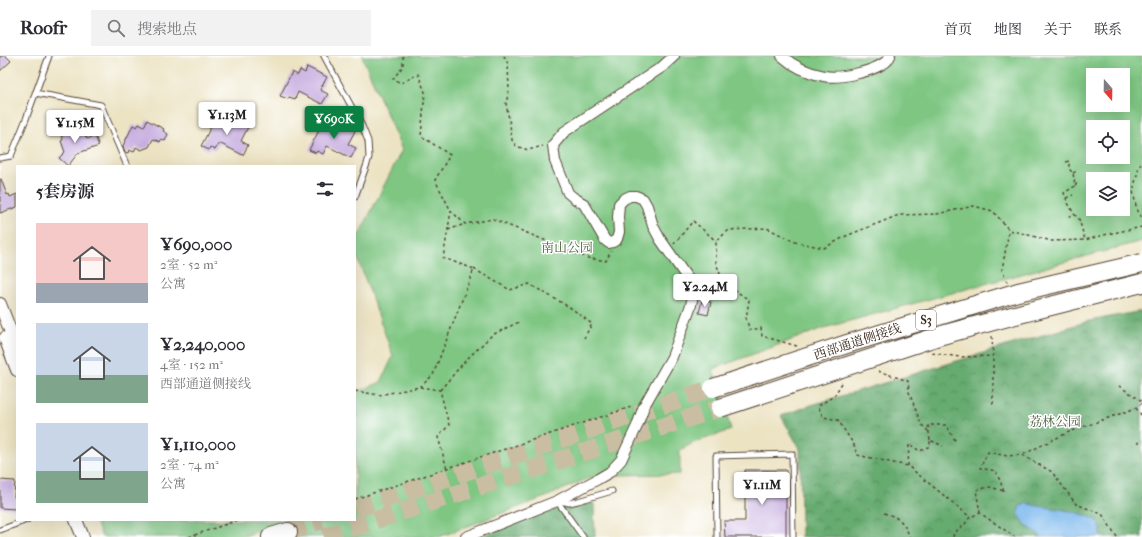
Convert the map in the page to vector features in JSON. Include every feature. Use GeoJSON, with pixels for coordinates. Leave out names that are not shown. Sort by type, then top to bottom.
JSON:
{"type":"FeatureCollection","features":[{"type":"Feature","properties":{"kind":"highway","name":"西部通道侧接线"},"geometry":{"type":"LineString","coordinates":[[713,388],[850,343],[1018,292],[1142,262]]}},
{"type":"Feature","properties":{"kind":"highway","name":"西部通道侧接线"},"geometry":{"type":"LineString","coordinates":[[720,408],[942,335],[1142,283]]}},
{"type":"Feature","properties":{"kind":"street"},"geometry":{"type":"LineString","coordinates":[[466,537],[557,501],[610,472],[620,460],[637,426],[644,406],[672,357],[691,305],[693,295],[690,282],[653,226],[647,206],[643,199],[636,196],[630,196],[619,204],[619,232],[617,239],[609,243],[605,240],[584,204],[568,193],[555,161],[553,145],[564,132],[662,67],[674,56]]}},
{"type":"Feature","properties":{"kind":"street"},"geometry":{"type":"LineString","coordinates":[[782,56],[790,63],[805,70],[824,76],[837,77],[868,71],[886,63],[890,56]]}},
{"type":"Feature","properties":{"kind":"street"},"geometry":{"type":"LineString","coordinates":[[0,304],[15,350],[16,360]]}},
{"type":"Feature","properties":{"kind":"street"},"geometry":{"type":"LineString","coordinates":[[0,326],[15,350]]}},
{"type":"Feature","properties":{"kind":"street"},"geometry":{"type":"LineString","coordinates":[[76,521],[83,537]]}},
{"type":"Feature","properties":{"kind":"street"},"geometry":{"type":"LineString","coordinates":[[84,521],[91,537]]}},
{"type":"Feature","properties":{"kind":"lane"},"geometry":{"type":"LineString","coordinates":[[0,158],[11,156],[49,56]]}},
{"type":"Feature","properties":{"kind":"lane"},"geometry":{"type":"LineString","coordinates":[[324,56],[362,126],[368,141],[369,157],[356,194]]}},
{"type":"Feature","properties":{"kind":"lane"},"geometry":{"type":"LineString","coordinates":[[35,93],[101,105],[127,165]]}},
{"type":"Feature","properties":{"kind":"lane"},"geometry":{"type":"LineString","coordinates":[[717,537],[716,456],[792,454],[793,537]]}},
{"type":"Feature","properties":{"kind":"lane"},"geometry":{"type":"LineString","coordinates":[[557,501],[569,502],[612,491]]}},
{"type":"Feature","properties":{"kind":"lane"},"geometry":{"type":"LineString","coordinates":[[557,501],[582,537]]}},
{"type":"Feature","properties":{"kind":"lane"},"geometry":{"type":"LineString","coordinates":[[0,530],[24,521]]}},
{"type":"Feature","properties":{"kind":"path"},"geometry":{"type":"LineString","coordinates":[[403,56],[403,66],[393,79],[401,83],[418,74],[425,92],[421,136],[450,155],[435,180],[451,211],[465,224]]}},
{"type":"Feature","properties":{"kind":"path"},"geometry":{"type":"LineString","coordinates":[[504,56],[508,64],[509,91],[506,103],[512,140],[516,146],[528,150],[553,145]]}},
{"type":"Feature","properties":{"kind":"path"},"geometry":{"type":"LineString","coordinates":[[1066,162],[1069,161],[1069,169],[1073,174],[1075,186]]}},
{"type":"Feature","properties":{"kind":"path"},"geometry":{"type":"LineString","coordinates":[[1142,164],[1139,166],[1133,191],[1137,211],[1142,218]]}},
{"type":"Feature","properties":{"kind":"path"},"geometry":{"type":"LineString","coordinates":[[1073,174],[1075,169]]}},
{"type":"Feature","properties":{"kind":"path"},"geometry":{"type":"LineString","coordinates":[[1077,183],[1064,193],[1074,214],[1079,219],[1085,240]]}},
{"type":"Feature","properties":{"kind":"path"},"geometry":{"type":"LineString","coordinates":[[1066,198],[1074,195]]}},
{"type":"Feature","properties":{"kind":"path"},"geometry":{"type":"LineString","coordinates":[[716,241],[729,230],[767,228],[796,242],[824,248],[846,236],[899,215],[937,214],[974,206],[993,211],[1010,230],[1052,241],[1085,240],[1142,228]]}},
{"type":"Feature","properties":{"kind":"path"},"geometry":{"type":"LineString","coordinates":[[451,211],[443,258],[474,269],[510,290],[529,284],[571,308],[592,324],[584,338]]}},
{"type":"Feature","properties":{"kind":"path"},"geometry":{"type":"LineString","coordinates":[[1068,217],[1074,214]]}},
{"type":"Feature","properties":{"kind":"path"},"geometry":{"type":"LineString","coordinates":[[448,230],[465,224],[493,218],[588,258],[606,261],[617,239]]}},
{"type":"Feature","properties":{"kind":"path"},"geometry":{"type":"LineString","coordinates":[[669,251],[693,221],[716,241],[716,263],[723,282],[749,300],[746,319],[750,330],[761,328],[762,336],[801,348]]}},
{"type":"Feature","properties":{"kind":"path"},"geometry":{"type":"LineString","coordinates":[[1008,284],[1002,270],[1010,230]]}},
{"type":"Feature","properties":{"kind":"path"},"geometry":{"type":"LineString","coordinates":[[420,386],[433,375],[474,269]]}},
{"type":"Feature","properties":{"kind":"path"},"geometry":{"type":"LineString","coordinates":[[440,390],[466,360],[492,335],[519,322]]}},
{"type":"Feature","properties":{"kind":"path"},"geometry":{"type":"LineString","coordinates":[[992,335],[993,404]]}},
{"type":"Feature","properties":{"kind":"path"},"geometry":{"type":"LineString","coordinates":[[930,353],[960,357],[993,356]]}},
{"type":"Feature","properties":{"kind":"path"},"geometry":{"type":"LineString","coordinates":[[874,370],[908,381],[909,392],[921,424],[928,432]]}},
{"type":"Feature","properties":{"kind":"path"},"geometry":{"type":"LineString","coordinates":[[842,383],[834,396],[818,406],[823,417],[838,420],[854,445],[857,455],[908,466],[970,517]]}},
{"type":"Feature","properties":{"kind":"path"},"geometry":{"type":"LineString","coordinates":[[356,391],[378,395],[420,386],[440,390]]}},
{"type":"Feature","properties":{"kind":"path"},"geometry":{"type":"LineString","coordinates":[[1015,537],[980,513],[976,490],[990,487],[1004,492],[996,471],[980,468],[988,452],[1007,456],[1022,455],[1069,432],[1136,408],[1142,402],[1119,386]]}},
{"type":"Feature","properties":{"kind":"path"},"geometry":{"type":"LineString","coordinates":[[440,390],[449,425],[438,437],[447,469]]}},
{"type":"Feature","properties":{"kind":"path"},"geometry":{"type":"LineString","coordinates":[[356,499],[647,402]]}},
{"type":"Feature","properties":{"kind":"path"},"geometry":{"type":"LineString","coordinates":[[1136,408],[1142,416]]}},
{"type":"Feature","properties":{"kind":"path"},"geometry":{"type":"LineString","coordinates":[[908,466],[909,444],[920,451],[930,446],[928,425],[946,425],[956,442]]}},
{"type":"Feature","properties":{"kind":"path"},"geometry":{"type":"LineString","coordinates":[[930,440],[943,446]]}},
{"type":"Feature","properties":{"kind":"path"},"geometry":{"type":"LineString","coordinates":[[1137,443],[1142,441]]}},
{"type":"Feature","properties":{"kind":"path"},"geometry":{"type":"LineString","coordinates":[[1022,455],[1052,472],[1076,504],[1102,514],[1117,537]]}},
{"type":"Feature","properties":{"kind":"path"},"geometry":{"type":"LineString","coordinates":[[884,513],[895,516],[905,525],[910,537]]}},
{"type":"Feature","properties":{"kind":"path"},"geometry":{"type":"LineString","coordinates":[[952,537],[970,517],[980,513]]}},
{"type":"Feature","properties":{"kind":"path"},"geometry":{"type":"LineString","coordinates":[[189,537],[235,521]]}},
{"type":"Feature","properties":{"kind":"green space","name":"南山公园"},"geometry":{"type":"Polygon","coordinates":[[[362,56],[1142,56],[1142,241],[824,328],[713,369],[731,430],[693,443],[680,450],[680,474],[617,475],[589,478],[548,496],[439,537],[294,537],[289,521],[356,521],[356,393],[381,382],[393,356],[356,254],[356,241],[402,150],[362,56]]]}},
{"type":"Feature","properties":{"kind":"green space","name":"荔林公园"},"geometry":{"type":"Polygon","coordinates":[[[1142,311],[1142,537],[1101,537],[1101,530],[1086,515],[1027,503],[1026,525],[1042,537],[801,537],[800,449],[781,416],[808,406],[1089,321],[1142,311]]]}},
{"type":"Feature","properties":{"kind":"green space"},"geometry":{"type":"Polygon","coordinates":[[[594,503],[595,537],[480,537],[548,511],[594,503]]]}},
{"type":"Feature","properties":{"kind":"green space","name":"南山公园"},"geometry":{"type":"Polygon","coordinates":[[[95,521],[289,521],[241,537],[102,537],[95,521]]]}},
{"type":"Feature","properties":{"kind":"water"},"geometry":{"type":"Polygon","coordinates":[[[1027,503],[1085,515],[1092,518],[1099,525],[1101,537],[1042,537],[1026,525],[1018,513],[1020,506],[1027,503]]]}},
{"type":"Feature","properties":{"kind":"building"},"geometry":{"type":"Polygon","coordinates":[[[0,56],[6,56],[11,61],[0,71],[0,56]]]}},
{"type":"Feature","properties":{"kind":"building"},"geometry":{"type":"Polygon","coordinates":[[[307,67],[327,77],[320,90],[328,94],[322,104],[298,92],[295,99],[289,97],[288,99],[280,96],[292,72],[298,75],[300,70],[305,73],[307,67]]]}},
{"type":"Feature","properties":{"kind":"building"},"geometry":{"type":"Polygon","coordinates":[[[228,118],[248,127],[241,141],[248,145],[243,155],[219,143],[215,150],[210,147],[209,150],[201,146],[213,123],[219,126],[221,121],[226,123],[228,118]]]}},
{"type":"Feature","properties":{"kind":"building"},"geometry":{"type":"Polygon","coordinates":[[[147,120],[164,129],[163,131],[168,134],[165,141],[161,139],[160,142],[153,139],[149,147],[141,150],[136,147],[134,152],[129,150],[128,153],[125,152],[123,146],[133,125],[137,127],[139,124],[144,127],[147,120]]]}},
{"type":"Feature","properties":{"kind":"building"},"geometry":{"type":"Polygon","coordinates":[[[336,121],[355,131],[348,144],[356,148],[351,158],[327,146],[323,154],[317,151],[316,153],[309,150],[321,126],[326,129],[328,125],[333,127],[336,121]]]}},
{"type":"Feature","properties":{"kind":"building"},"geometry":{"type":"Polygon","coordinates":[[[78,125],[81,133],[84,132],[87,139],[95,136],[99,146],[78,153],[69,165],[67,165],[59,158],[65,152],[61,141],[63,140],[60,131],[78,125]]]}},
{"type":"Feature","properties":{"kind":"building"},"geometry":{"type":"Polygon","coordinates":[[[1,179],[7,195],[9,194],[10,197],[16,194],[16,207],[0,213],[1,179]]]}},
{"type":"Feature","properties":{"kind":"building"},"geometry":{"type":"Polygon","coordinates":[[[702,300],[711,302],[708,315],[699,313],[702,300]]]}},
{"type":"Feature","properties":{"kind":"building"},"geometry":{"type":"Polygon","coordinates":[[[745,470],[786,470],[786,537],[725,537],[724,521],[745,521],[745,470]]]}},
{"type":"Feature","properties":{"kind":"building"},"geometry":{"type":"Polygon","coordinates":[[[0,480],[15,481],[14,497],[16,497],[16,509],[0,508],[0,480]]]}},
{"type":"Feature","properties":{"kind":"tunnel"},"geometry":{"type":"LineString","coordinates":[[356,509],[713,388]]}},
{"type":"Feature","properties":{"kind":"tunnel"},"geometry":{"type":"LineString","coordinates":[[324,537],[720,408]]}},
{"type":"Feature","properties":{"kind":"tunnel"},"geometry":{"type":"LineString","coordinates":[[288,532],[319,521]]}}]}
